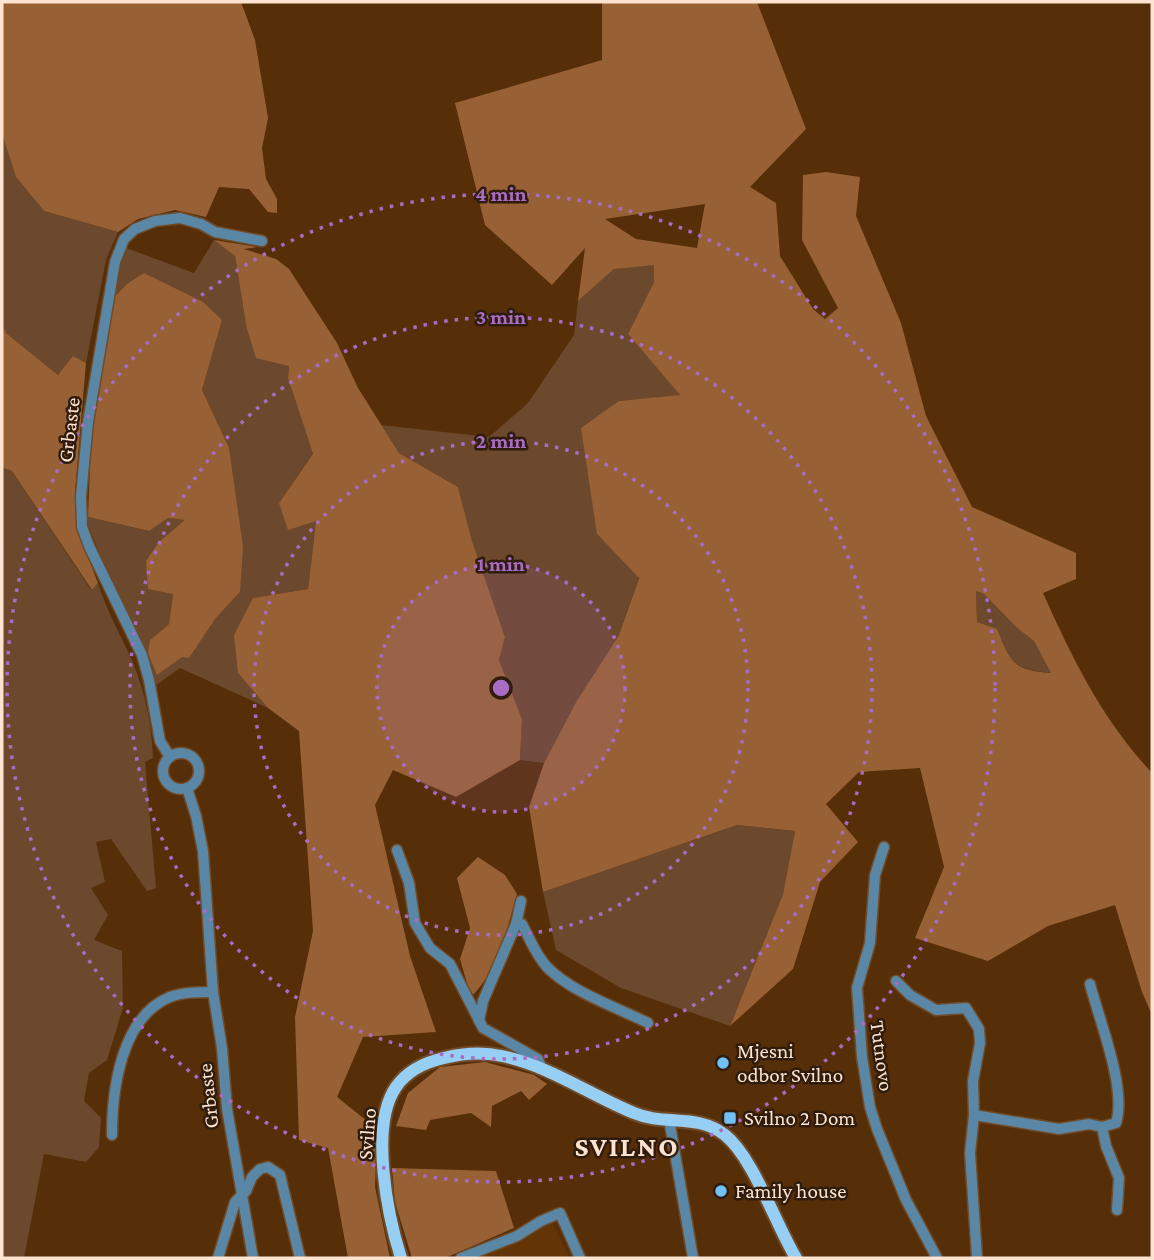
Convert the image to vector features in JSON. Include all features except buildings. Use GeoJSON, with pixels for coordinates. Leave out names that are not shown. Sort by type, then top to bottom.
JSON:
{"type":"FeatureCollection","features":[{"type":"Feature","properties":{"kind":"main road","name":"Svilno"},"geometry":{"type":"LineString","coordinates":[[401,1258],[390,1223],[384,1187],[385,1121],[395,1088],[409,1073],[432,1060],[474,1053],[500,1056],[542,1069],[645,1117],[705,1124],[716,1128],[738,1147],[796,1258]]}},
{"type":"Feature","properties":{"kind":"street","name":"Grbaste"},"geometry":{"type":"LineString","coordinates":[[170,757],[160,741],[142,655],[82,527],[81,496],[88,422],[115,262],[124,239],[135,229],[155,220],[180,218],[201,224],[215,232],[262,241]]}},
{"type":"Feature","properties":{"kind":"street","name":"Grbaste"},"geometry":{"type":"LineString","coordinates":[[182,753],[197,763],[198,775],[192,785],[175,788],[166,782],[163,771],[170,757],[182,753]]}},
{"type":"Feature","properties":{"kind":"street","name":"Grbaste"},"geometry":{"type":"LineString","coordinates":[[187,788],[203,851],[213,992],[222,1048],[227,1109],[240,1196],[253,1258]]}},
{"type":"Feature","properties":{"kind":"street","name":"Tutnovo"},"geometry":{"type":"LineString","coordinates":[[884,847],[875,875],[870,943],[857,988],[862,1057],[870,1107],[877,1129],[906,1200],[937,1258]]}},
{"type":"Feature","properties":{"kind":"street","name":"Svilno"},"geometry":{"type":"LineString","coordinates":[[397,850],[409,883],[415,923],[430,948],[450,964],[483,1028],[538,1059],[542,1069]]}},
{"type":"Feature","properties":{"kind":"street"},"geometry":{"type":"LineString","coordinates":[[479,1021],[483,1001],[516,924],[521,901]]}},
{"type":"Feature","properties":{"kind":"street"},"geometry":{"type":"LineString","coordinates":[[516,924],[522,924],[545,966],[561,979],[648,1023]]}},
{"type":"Feature","properties":{"kind":"street","name":"Tutnovo"},"geometry":{"type":"LineString","coordinates":[[896,981],[910,995],[936,1010],[966,1008],[979,1030],[980,1043],[973,1081],[974,1115],[970,1153],[977,1258]]}},
{"type":"Feature","properties":{"kind":"street"},"geometry":{"type":"LineString","coordinates":[[974,1115],[1059,1129],[1089,1124],[1102,1128],[1116,1123],[1119,1109],[1113,1067],[1090,984]]}},
{"type":"Feature","properties":{"kind":"street"},"geometry":{"type":"LineString","coordinates":[[113,1135],[112,1108],[116,1080],[136,1026],[152,1007],[170,997],[213,992]]}},
{"type":"Feature","properties":{"kind":"street"},"geometry":{"type":"LineString","coordinates":[[669,1119],[693,1258]]}},
{"type":"Feature","properties":{"kind":"street"},"geometry":{"type":"LineString","coordinates":[[1102,1128],[1119,1178],[1116,1210]]}},
{"type":"Feature","properties":{"kind":"street"},"geometry":{"type":"LineString","coordinates":[[218,1258],[235,1202],[246,1191],[252,1177],[260,1169],[268,1167],[279,1175],[300,1258]]}},
{"type":"Feature","properties":{"kind":"street"},"geometry":{"type":"LineString","coordinates":[[461,1258],[517,1236],[559,1213],[580,1258]]}},
{"type":"Feature","properties":{"kind":"shaded area"},"geometry":{"type":"Polygon","coordinates":[[[2,2],[241,2],[255,40],[268,118],[262,148],[266,179],[277,199],[277,213],[268,212],[249,189],[219,187],[206,217],[175,210],[138,219],[118,232],[44,211],[16,177],[2,134],[2,2]]]}},
{"type":"Feature","properties":{"kind":"shaded area"},"geometry":{"type":"Polygon","coordinates":[[[602,2],[757,2],[806,129],[750,187],[776,203],[780,256],[813,309],[825,319],[838,308],[802,240],[803,175],[826,172],[860,177],[856,216],[901,323],[926,416],[972,507],[1076,553],[1076,579],[1043,593],[1103,710],[1152,773],[1152,1015],[1142,992],[1115,905],[1048,926],[988,961],[915,938],[944,867],[920,768],[859,772],[826,804],[858,842],[820,882],[793,969],[730,1026],[783,894],[795,831],[737,825],[543,892],[529,807],[544,763],[576,702],[619,635],[639,578],[597,534],[581,428],[619,401],[680,395],[628,334],[654,282],[654,265],[614,269],[578,301],[585,248],[552,285],[485,225],[455,103],[602,60],[602,2]],[[705,204],[605,219],[636,239],[697,248],[705,204]],[[976,591],[977,622],[997,629],[1015,663],[1028,670],[1051,673],[1034,641],[1017,628],[984,594],[976,591]]]}},
{"type":"Feature","properties":{"kind":"shaded area"},"geometry":{"type":"Polygon","coordinates":[[[2,134],[16,177],[44,211],[118,232],[106,260],[86,363],[73,357],[58,375],[6,333],[2,324],[2,134]]]}},
{"type":"Feature","properties":{"kind":"shaded area"},"geometry":{"type":"Polygon","coordinates":[[[214,240],[235,256],[246,325],[289,366],[288,378],[313,454],[279,503],[316,521],[308,589],[253,598],[238,673],[268,708],[180,668],[155,686],[144,651],[110,580],[88,525],[88,517],[148,531],[168,518],[186,520],[160,542],[173,593],[169,624],[150,640],[215,619],[240,592],[229,449],[202,390],[222,320],[144,273],[128,283],[115,296],[120,261],[126,248],[194,273],[214,240]]]}},
{"type":"Feature","properties":{"kind":"shaded area"},"geometry":{"type":"Polygon","coordinates":[[[214,240],[257,247],[244,249],[276,259],[289,269],[337,343],[358,388],[399,453],[458,487],[472,541],[505,637],[499,660],[522,719],[520,760],[456,797],[393,770],[375,805],[410,956],[436,1032],[363,1037],[337,1097],[377,1129],[375,1187],[390,1258],[348,1258],[328,1148],[299,1140],[295,1017],[313,931],[299,731],[268,708],[238,673],[234,635],[253,598],[308,589],[316,521],[288,530],[279,503],[313,454],[288,378],[289,366],[256,358],[246,325],[235,256],[214,240]]]}},
{"type":"Feature","properties":{"kind":"shaded area"},"geometry":{"type":"Polygon","coordinates":[[[654,264],[654,282],[628,334],[681,396],[619,401],[597,534],[639,577],[619,635],[576,702],[544,763],[520,760],[522,719],[499,660],[505,637],[472,541],[458,487],[399,453],[381,425],[489,437],[528,403],[574,335],[578,301],[614,269],[654,264]]]}},
{"type":"Feature","properties":{"kind":"shaded area"},"geometry":{"type":"Polygon","coordinates":[[[144,273],[203,302],[222,320],[202,390],[229,448],[243,547],[240,592],[215,619],[189,658],[182,657],[157,675],[148,653],[150,640],[169,624],[173,594],[148,589],[146,561],[159,542],[185,520],[168,518],[149,531],[88,517],[91,440],[115,296],[128,283],[144,273]]]}},
{"type":"Feature","properties":{"kind":"shaded area"},"geometry":{"type":"Polygon","coordinates":[[[2,324],[6,333],[58,375],[73,356],[86,363],[75,492],[77,528],[98,583],[92,590],[12,471],[2,467],[2,324]]]}},
{"type":"Feature","properties":{"kind":"shaded area"},"geometry":{"type":"Polygon","coordinates":[[[2,467],[12,471],[91,590],[98,583],[141,685],[153,758],[145,762],[156,888],[147,891],[111,839],[96,842],[105,882],[91,888],[108,915],[94,940],[122,951],[123,1008],[107,1060],[89,1073],[84,1101],[101,1118],[99,1147],[86,1162],[44,1154],[24,1258],[2,1258],[2,467]]]}},
{"type":"Feature","properties":{"kind":"shaded area"},"geometry":{"type":"Polygon","coordinates":[[[976,591],[984,594],[1017,628],[1034,641],[1052,673],[1021,667],[1006,650],[997,630],[977,622],[976,591]]]}},
{"type":"Feature","properties":{"kind":"shaded area"},"geometry":{"type":"Polygon","coordinates":[[[737,825],[795,831],[783,894],[730,1026],[621,988],[556,950],[543,892],[737,825]]]}},
{"type":"Feature","properties":{"kind":"shaded area"},"geometry":{"type":"Polygon","coordinates":[[[478,857],[505,875],[517,894],[495,962],[471,997],[460,959],[470,928],[457,878],[478,857]]]}},
{"type":"Feature","properties":{"kind":"shaded area"},"geometry":{"type":"Polygon","coordinates":[[[485,1062],[534,1075],[547,1084],[529,1100],[521,1091],[492,1106],[491,1127],[471,1113],[430,1120],[426,1130],[396,1126],[408,1093],[440,1067],[485,1062]]]}},
{"type":"Feature","properties":{"kind":"shaded area"},"geometry":{"type":"Polygon","coordinates":[[[392,1168],[496,1171],[514,1228],[445,1258],[412,1258],[395,1202],[392,1168]]]}},
{"type":"Feature","properties":{"kind":"shaded area"},"geometry":{"type":"Polygon","coordinates":[[[552,1222],[570,1258],[476,1258],[552,1222]]]}},
{"type":"Feature","properties":{"kind":"place","name":"Mjesni odbor Svilno"},"geometry":{"type":"Point","coordinates":[723,1063]}},
{"type":"Feature","properties":{"kind":"place","name":"Svilno 2 Dom"},"geometry":{"type":"Point","coordinates":[730,1118]}},
{"type":"Feature","properties":{"kind":"place","name":"Family house"},"geometry":{"type":"Point","coordinates":[721,1191]}},
{"type":"Feature","properties":{"kind":"district","name":"SVILNO"},"geometry":{"type":"Point","coordinates":[627,1146]}}]}
